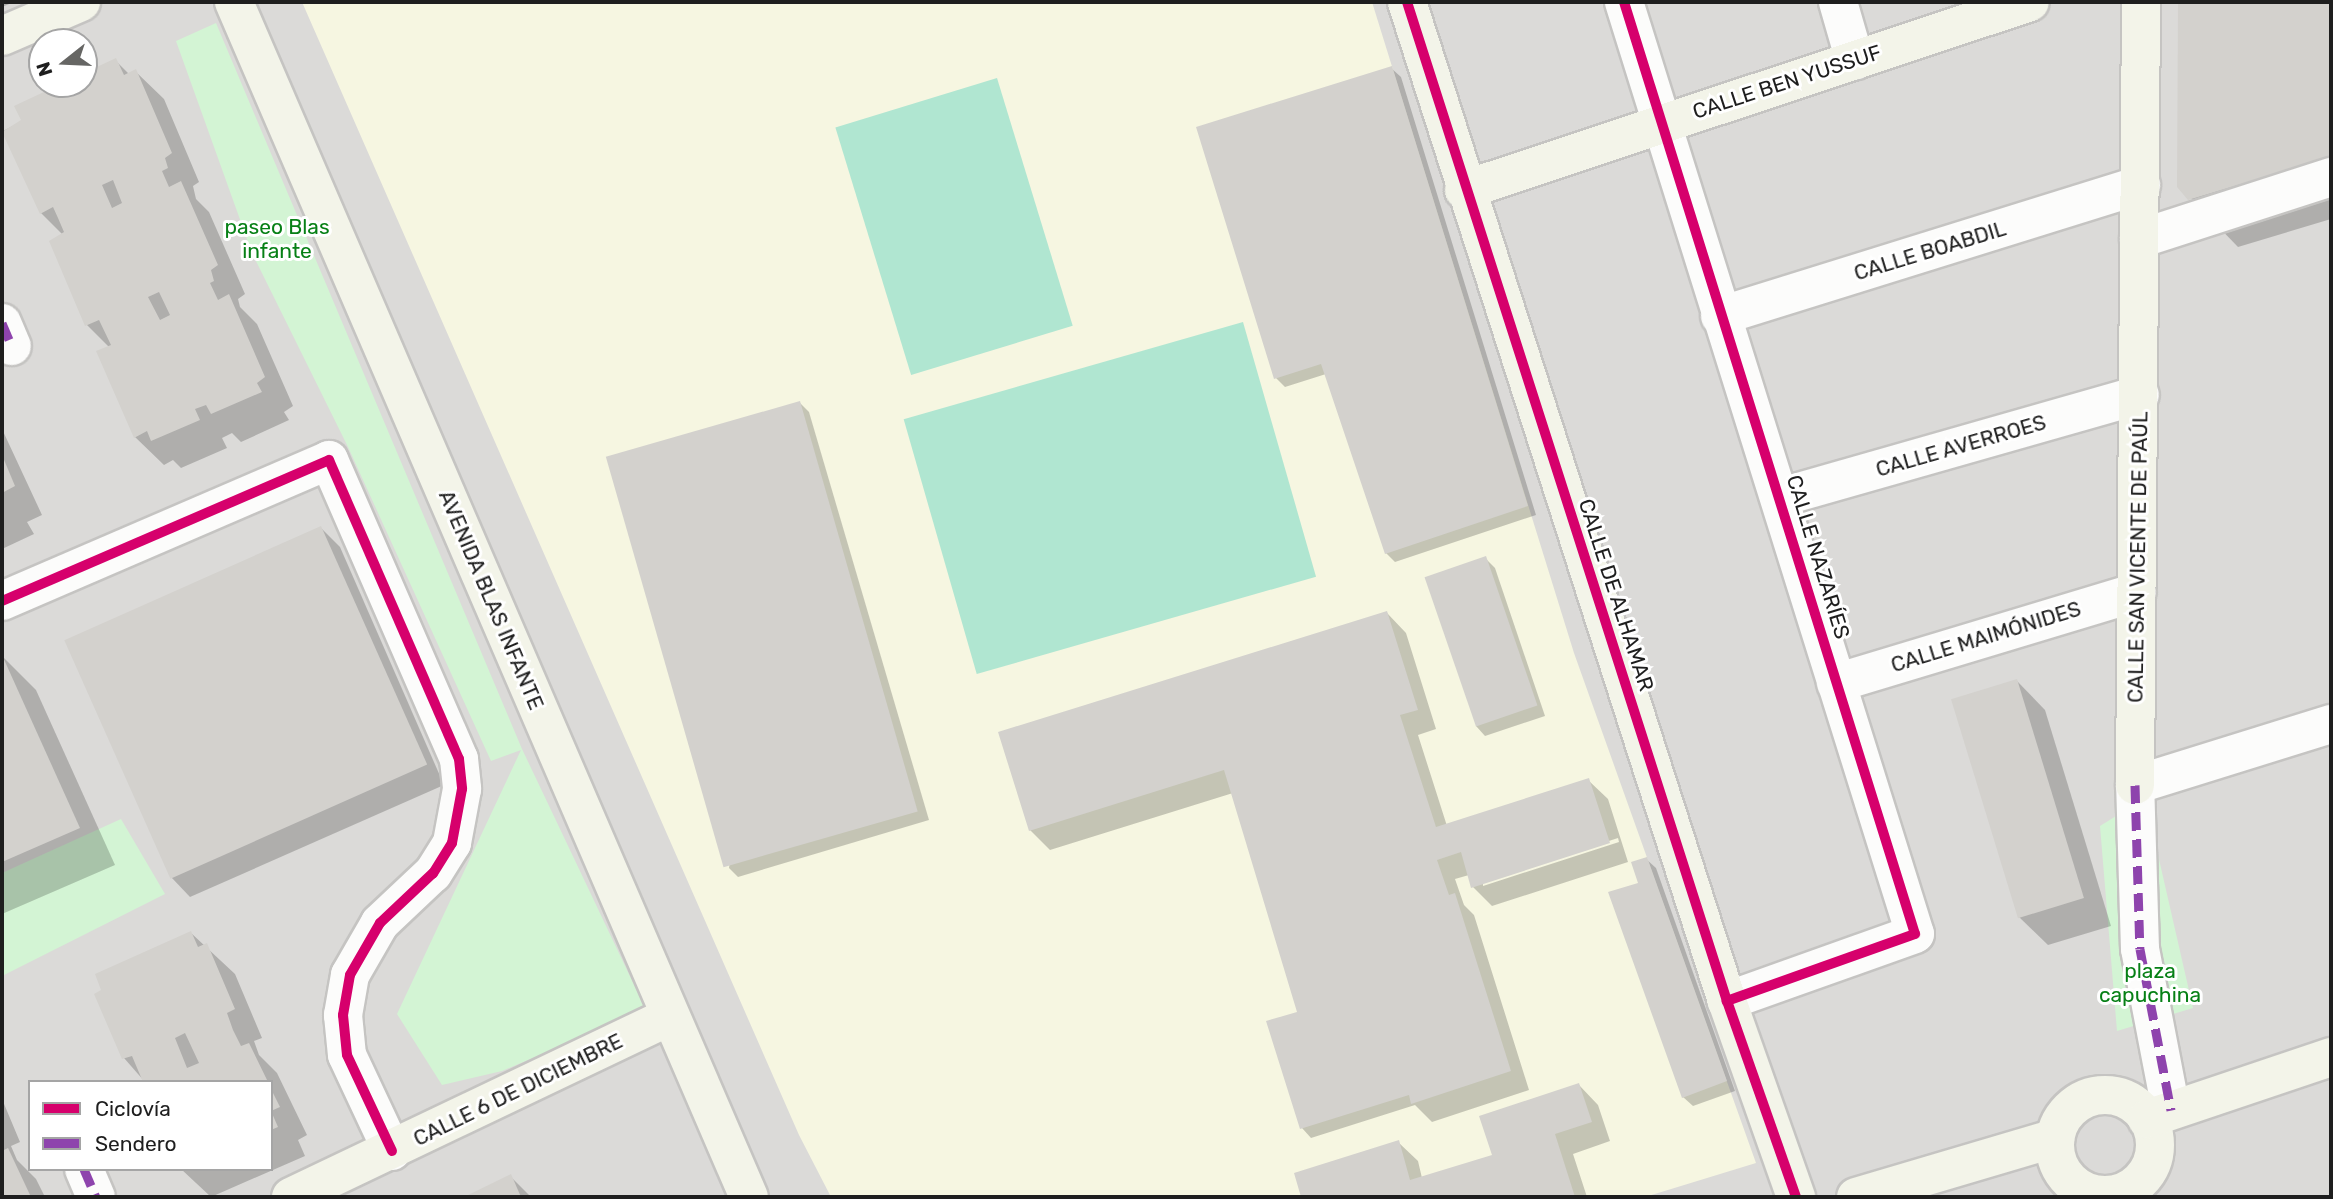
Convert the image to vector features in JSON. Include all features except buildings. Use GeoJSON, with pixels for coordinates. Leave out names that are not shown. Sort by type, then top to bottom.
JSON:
{"type":"FeatureCollection","features":[{"type":"Feature","properties":{"kind":"street"},"geometry":{"type":"LineString","coordinates":[[2,36],[81,2]]}},
{"type":"Feature","properties":{"kind":"street","name":"AVENIDA BLAS INFANTE"},"geometry":{"type":"LineString","coordinates":[[234,2],[669,1017],[750,1197]]}},
{"type":"Feature","properties":{"kind":"street","name":"CALLE DE ALHAMAR"},"geometry":{"type":"LineString","coordinates":[[1407,2],[1465,190],[1727,1001],[1796,1197]]}},
{"type":"Feature","properties":{"kind":"street","name":"CALLE NAZARÍES"},"geometry":{"type":"LineString","coordinates":[[1625,2],[1720,316],[1781,497],[1915,934],[1727,1001]]}},
{"type":"Feature","properties":{"kind":"street"},"geometry":{"type":"LineString","coordinates":[[1838,2],[1855,61]]}},
{"type":"Feature","properties":{"kind":"street","name":"CALLE BEN YUSSUF"},"geometry":{"type":"LineString","coordinates":[[1465,190],[2030,2]]}},
{"type":"Feature","properties":{"kind":"street","name":"CALLE SAN VICENTE DE PAÚL"},"geometry":{"type":"LineString","coordinates":[[2141,2],[2135,785],[2140,949],[2159,1114]]}},
{"type":"Feature","properties":{"kind":"street"},"geometry":{"type":"LineString","coordinates":[[2139,239],[2331,177]]}},
{"type":"Feature","properties":{"kind":"street","name":"CALLE BOABDIL"},"geometry":{"type":"LineString","coordinates":[[1720,316],[2141,185]]}},
{"type":"Feature","properties":{"kind":"street","name":"CALLE AVERROES"},"geometry":{"type":"LineString","coordinates":[[1781,497],[2140,396]]}},
{"type":"Feature","properties":{"kind":"street"},"geometry":{"type":"LineString","coordinates":[[2,601],[329,460],[459,759],[462,789],[452,843],[433,873],[380,923],[350,975],[343,1015],[347,1055],[391,1151]]}},
{"type":"Feature","properties":{"kind":"street","name":"CALLE MAIMÓNIDES"},"geometry":{"type":"LineString","coordinates":[[1836,683],[2137,592]]}},
{"type":"Feature","properties":{"kind":"street"},"geometry":{"type":"LineString","coordinates":[[2135,785],[2331,724]]}},
{"type":"Feature","properties":{"kind":"street","name":"CALLE 6 DE DICIEMBRE"},"geometry":{"type":"LineString","coordinates":[[291,1197],[669,1017]]}},
{"type":"Feature","properties":{"kind":"street"},"geometry":{"type":"LineString","coordinates":[[2159,1114],[2152,1159],[2143,1177],[2127,1193],[2101,1194],[2076,1185],[2059,1164],[2055,1138],[2073,1106],[2095,1096],[2119,1097],[2159,1114],[2331,1057]]}},
{"type":"Feature","properties":{"kind":"street"},"geometry":{"type":"LineString","coordinates":[[1856,1197],[2055,1138]]}},
{"type":"Feature","properties":{"kind":"street"},"geometry":{"type":"LineString","coordinates":[[85,1171],[96,1197]]}},
{"type":"Feature","properties":{"kind":"shaded area"},"geometry":{"type":"Polygon","coordinates":[[[2,2],[2331,2],[2331,1197],[2,1197],[2,2]]]}},
{"type":"Feature","properties":{"kind":"shaded area"},"geometry":{"type":"Polygon","coordinates":[[[302,2],[1372,2],[1574,653],[1756,1163],[1645,1197],[831,1197],[799,1135],[302,2]]]}},
{"type":"Feature","properties":{"kind":"green space","name":"paseo Blas infante"},"geometry":{"type":"Polygon","coordinates":[[[216,23],[522,749],[646,1010],[502,1071],[442,1085],[397,1014],[521,750],[491,761],[348,447],[252,253],[176,41],[216,23]]]}},
{"type":"Feature","properties":{"kind":"green space"},"geometry":{"type":"Polygon","coordinates":[[[997,78],[1073,326],[911,375],[835,127],[997,78]]]}},
{"type":"Feature","properties":{"kind":"green space"},"geometry":{"type":"Polygon","coordinates":[[[1243,322],[1316,577],[977,674],[904,419],[1243,322]]]}},
{"type":"Feature","properties":{"kind":"green space","name":"plaza capuchina"},"geometry":{"type":"Polygon","coordinates":[[[2145,798],[2193,1008],[2117,1031],[2100,826],[2145,798]]]}},
{"type":"Feature","properties":{"kind":"green space"},"geometry":{"type":"Polygon","coordinates":[[[121,819],[165,894],[2,976],[2,873],[121,819]]]}},
{"type":"Feature","properties":{"kind":"marked path"},"geometry":{"type":"LineString","coordinates":[[2,323],[12,346]]}},
{"type":"Feature","properties":{"kind":"marked path"},"geometry":{"type":"LineString","coordinates":[[2135,785],[2140,949],[2171,1110]]}},
{"type":"Feature","properties":{"kind":"marked path"},"geometry":{"type":"LineString","coordinates":[[85,1171],[96,1197]]}},
{"type":"Feature","properties":{"kind":"cycle path"},"geometry":{"type":"LineString","coordinates":[[1407,2],[1727,1001],[1796,1197]]}},
{"type":"Feature","properties":{"kind":"cycle path"},"geometry":{"type":"LineString","coordinates":[[1624,2],[1915,934],[1727,1001]]}},
{"type":"Feature","properties":{"kind":"cycle path"},"geometry":{"type":"LineString","coordinates":[[2,601],[329,460],[459,759],[462,789],[452,843],[433,873],[380,923],[350,975],[343,1015],[347,1055],[392,1151]]}}]}
